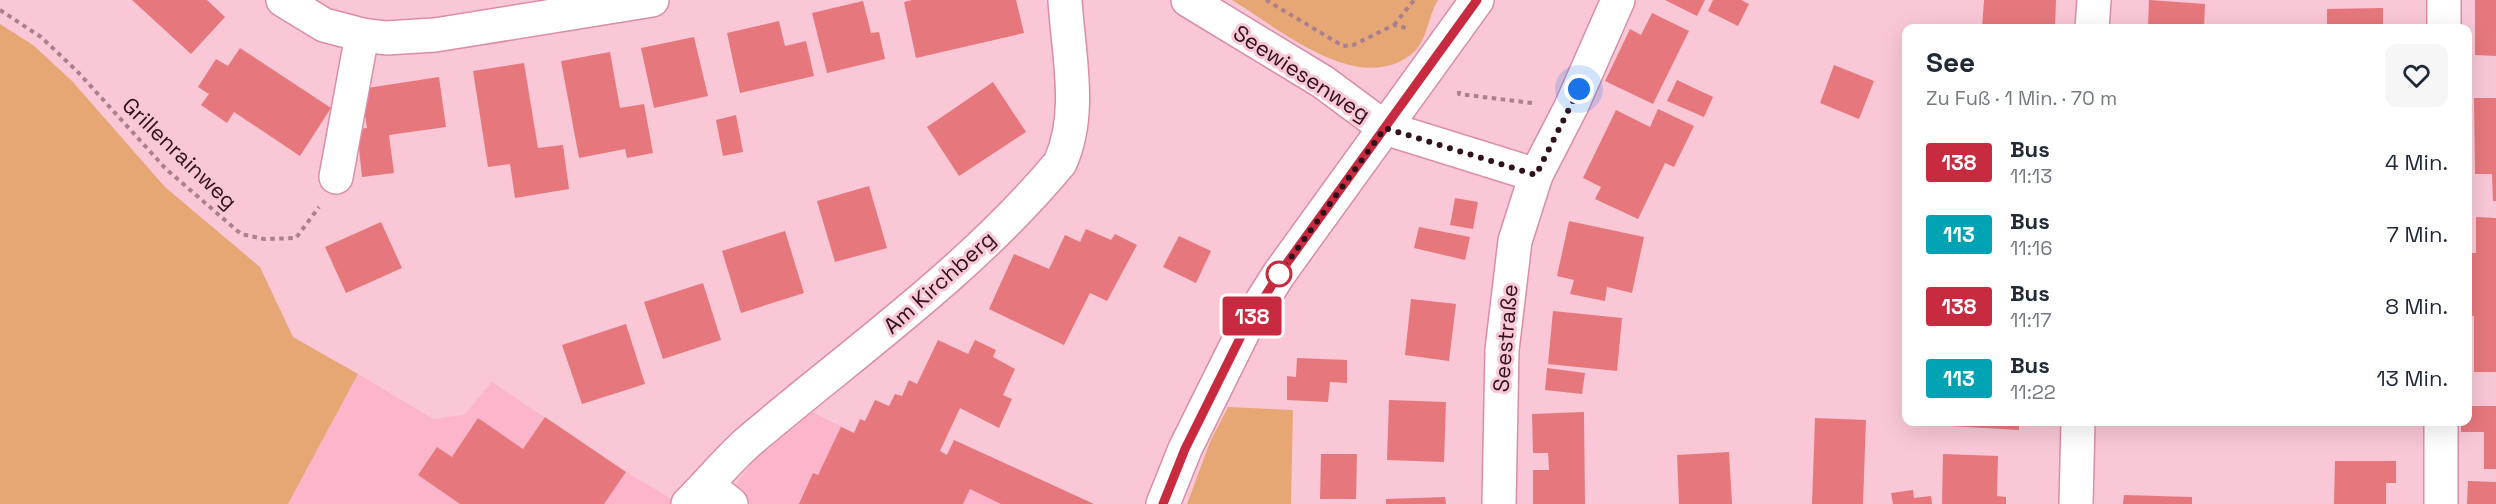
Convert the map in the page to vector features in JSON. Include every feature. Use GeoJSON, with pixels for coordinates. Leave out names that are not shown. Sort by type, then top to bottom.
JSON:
{"type":"FeatureCollection","features":[{"type":"Feature","properties":{"kind":"street"},"geometry":{"type":"LineString","coordinates":[[283,0],[324,25],[362,35],[407,38],[652,0]]}},
{"type":"Feature","properties":{"kind":"street","name":"Am Kirchberg"},"geometry":{"type":"LineString","coordinates":[[709,498],[747,443],[908,311],[974,252],[1059,163],[1067,146],[1073,112],[1065,0]]}},
{"type":"Feature","properties":{"kind":"street","name":"Seewiesenweg"},"geometry":{"type":"LineString","coordinates":[[1188,0],[1323,82],[1385,128]]}},
{"type":"Feature","properties":{"kind":"street"},"geometry":{"type":"LineString","coordinates":[[1163,504],[1185,449],[1246,326],[1279,274],[1477,0]]}},
{"type":"Feature","properties":{"kind":"street","name":"Seestraße"},"geometry":{"type":"LineString","coordinates":[[1499,504],[1501,381],[1515,241],[1536,175],[1571,107],[1618,0]]}},
{"type":"Feature","properties":{"kind":"street"},"geometry":{"type":"LineString","coordinates":[[2092,24],[2094,0]]}},
{"type":"Feature","properties":{"kind":"street"},"geometry":{"type":"LineString","coordinates":[[2444,0],[2444,24]]}},
{"type":"Feature","properties":{"kind":"street"},"geometry":{"type":"LineString","coordinates":[[336,177],[362,35]]}},
{"type":"Feature","properties":{"kind":"street"},"geometry":{"type":"LineString","coordinates":[[1385,128],[1536,175]]}},
{"type":"Feature","properties":{"kind":"street"},"geometry":{"type":"LineString","coordinates":[[2076,504],[2078,426]]}},
{"type":"Feature","properties":{"kind":"street"},"geometry":{"type":"LineString","coordinates":[[2441,426],[2441,504]]}},
{"type":"Feature","properties":{"kind":"path"},"geometry":{"type":"LineString","coordinates":[[1266,0],[1343,46],[1353,45],[1394,25],[1414,0]]}},
{"type":"Feature","properties":{"kind":"path","name":"Grillenrainweg"},"geometry":{"type":"LineString","coordinates":[[0,10],[41,37],[77,71],[166,169],[242,234],[264,239],[296,238],[336,177]]}},
{"type":"Feature","properties":{"kind":"path"},"geometry":{"type":"LineString","coordinates":[[1394,25],[1420,32],[1466,66],[1459,83],[1459,94],[1571,107]]}},
{"type":"Feature","properties":{"kind":"shaded area"},"geometry":{"type":"Polygon","coordinates":[[[1232,0],[1438,0],[1423,39],[1416,50],[1395,64],[1372,68],[1347,64],[1322,55],[1297,42],[1232,0]]]}},
{"type":"Feature","properties":{"kind":"shaded area"},"geometry":{"type":"Polygon","coordinates":[[[0,24],[33,45],[72,81],[165,187],[260,267],[293,337],[358,374],[288,504],[0,504],[0,24]]]}},
{"type":"Feature","properties":{"kind":"shaded area"},"geometry":{"type":"Polygon","coordinates":[[[358,374],[433,419],[464,415],[492,382],[626,472],[680,504],[288,504],[358,374]]]}},
{"type":"Feature","properties":{"kind":"shaded area"},"geometry":{"type":"Polygon","coordinates":[[[1228,407],[1293,410],[1291,504],[1187,504],[1210,442],[1228,407]]]}},
{"type":"Feature","properties":{"kind":"shaded area"},"geometry":{"type":"Polygon","coordinates":[[[810,411],[937,474],[954,440],[1093,504],[722,504],[761,450],[810,411]]]}},
{"type":"Feature","properties":{"kind":"building"},"geometry":{"type":"Polygon","coordinates":[[[132,0],[207,0],[225,17],[191,54],[132,0]]]}},
{"type":"Feature","properties":{"kind":"building"},"geometry":{"type":"Polygon","coordinates":[[[912,0],[1016,0],[1024,33],[916,58],[904,2],[912,0]]]}},
{"type":"Feature","properties":{"kind":"building"},"geometry":{"type":"Polygon","coordinates":[[[1665,0],[1705,0],[1697,16],[1665,0]]]}},
{"type":"Feature","properties":{"kind":"building"},"geometry":{"type":"Polygon","coordinates":[[[1713,0],[1741,0],[1749,4],[1738,26],[1708,11],[1713,0]]]}},
{"type":"Feature","properties":{"kind":"building"},"geometry":{"type":"Polygon","coordinates":[[[1984,0],[2056,0],[2055,24],[1982,24],[1984,0]]]}},
{"type":"Feature","properties":{"kind":"building"},"geometry":{"type":"Polygon","coordinates":[[[2149,0],[2205,4],[2204,24],[2148,24],[2149,0]]]}},
{"type":"Feature","properties":{"kind":"building"},"geometry":{"type":"Polygon","coordinates":[[[2475,0],[2496,0],[2496,56],[2475,55],[2475,0]]]}},
{"type":"Feature","properties":{"kind":"building"},"geometry":{"type":"Polygon","coordinates":[[[863,1],[871,33],[879,32],[885,59],[827,73],[812,13],[863,1]]]}},
{"type":"Feature","properties":{"kind":"building"},"geometry":{"type":"Polygon","coordinates":[[[2383,8],[2383,24],[2327,24],[2327,9],[2383,8]]]}},
{"type":"Feature","properties":{"kind":"building"},"geometry":{"type":"Polygon","coordinates":[[[1652,13],[1689,31],[1653,104],[1605,81],[1630,29],[1641,35],[1652,13]]]}},
{"type":"Feature","properties":{"kind":"building"},"geometry":{"type":"Polygon","coordinates":[[[779,21],[785,46],[806,41],[814,76],[740,93],[727,33],[779,21]]]}},
{"type":"Feature","properties":{"kind":"building"},"geometry":{"type":"Polygon","coordinates":[[[694,37],[708,96],[654,108],[641,48],[694,37]]]}},
{"type":"Feature","properties":{"kind":"building"},"geometry":{"type":"Polygon","coordinates":[[[240,48],[331,108],[300,156],[234,112],[227,123],[201,105],[209,94],[198,87],[216,59],[228,66],[240,48]]]}},
{"type":"Feature","properties":{"kind":"building"},"geometry":{"type":"Polygon","coordinates":[[[610,52],[620,108],[644,104],[653,153],[627,158],[625,149],[579,158],[561,61],[610,52]]]}},
{"type":"Feature","properties":{"kind":"building"},"geometry":{"type":"Polygon","coordinates":[[[524,63],[538,148],[563,145],[569,189],[515,198],[510,164],[488,167],[473,71],[524,63]]]}},
{"type":"Feature","properties":{"kind":"building"},"geometry":{"type":"Polygon","coordinates":[[[1834,65],[1874,81],[1859,119],[1820,103],[1834,65]]]}},
{"type":"Feature","properties":{"kind":"building"},"geometry":{"type":"Polygon","coordinates":[[[439,77],[446,127],[389,135],[394,173],[362,177],[357,129],[367,128],[361,89],[439,77]]]}},
{"type":"Feature","properties":{"kind":"building"},"geometry":{"type":"Polygon","coordinates":[[[1677,80],[1713,97],[1704,117],[1667,101],[1677,80]]]}},
{"type":"Feature","properties":{"kind":"building"},"geometry":{"type":"Polygon","coordinates":[[[993,82],[1026,132],[959,176],[927,127],[993,82]]]}},
{"type":"Feature","properties":{"kind":"building"},"geometry":{"type":"Polygon","coordinates":[[[2474,98],[2496,98],[2496,201],[2493,201],[2492,174],[2475,174],[2474,98]]]}},
{"type":"Feature","properties":{"kind":"building"},"geometry":{"type":"Polygon","coordinates":[[[1658,109],[1694,126],[1674,167],[1665,163],[1638,219],[1595,199],[1601,187],[1583,178],[1616,110],[1650,127],[1658,109]]]}},
{"type":"Feature","properties":{"kind":"building"},"geometry":{"type":"Polygon","coordinates":[[[736,115],[743,152],[723,156],[716,120],[736,115]]]}},
{"type":"Feature","properties":{"kind":"building"},"geometry":{"type":"Polygon","coordinates":[[[869,186],[887,248],[835,262],[817,201],[869,186]]]}},
{"type":"Feature","properties":{"kind":"building"},"geometry":{"type":"Polygon","coordinates":[[[1455,198],[1478,202],[1473,229],[1450,225],[1455,198]]]}},
{"type":"Feature","properties":{"kind":"building"},"geometry":{"type":"Polygon","coordinates":[[[2476,217],[2496,218],[2496,372],[2474,372],[2472,253],[2476,253],[2476,217]]]}},
{"type":"Feature","properties":{"kind":"building"},"geometry":{"type":"Polygon","coordinates":[[[1569,221],[1644,237],[1632,293],[1607,287],[1605,301],[1570,294],[1574,280],[1557,276],[1569,221]]]}},
{"type":"Feature","properties":{"kind":"building"},"geometry":{"type":"Polygon","coordinates":[[[381,222],[402,268],[346,293],[325,247],[381,222]]]}},
{"type":"Feature","properties":{"kind":"building"},"geometry":{"type":"Polygon","coordinates":[[[1419,227],[1470,237],[1465,260],[1414,248],[1419,227]]]}},
{"type":"Feature","properties":{"kind":"building"},"geometry":{"type":"Polygon","coordinates":[[[1086,229],[1111,240],[1115,234],[1137,245],[1107,301],[1090,293],[1064,345],[989,309],[1014,254],[1049,269],[1065,235],[1080,242],[1086,229]]]}},
{"type":"Feature","properties":{"kind":"building"},"geometry":{"type":"Polygon","coordinates":[[[785,231],[804,293],[741,313],[722,251],[785,231]]]}},
{"type":"Feature","properties":{"kind":"building"},"geometry":{"type":"Polygon","coordinates":[[[1179,236],[1211,251],[1196,283],[1163,267],[1179,236]]]}},
{"type":"Feature","properties":{"kind":"building"},"geometry":{"type":"Polygon","coordinates":[[[703,283],[721,340],[663,359],[644,302],[703,283]]]}},
{"type":"Feature","properties":{"kind":"building"},"geometry":{"type":"Polygon","coordinates":[[[1411,299],[1456,304],[1449,361],[1405,355],[1411,299]]]}},
{"type":"Feature","properties":{"kind":"building"},"geometry":{"type":"Polygon","coordinates":[[[1553,311],[1622,318],[1617,371],[1548,364],[1553,311]]]}},
{"type":"Feature","properties":{"kind":"building"},"geometry":{"type":"Polygon","coordinates":[[[626,324],[645,384],[582,404],[562,345],[626,324]]]}},
{"type":"Feature","properties":{"kind":"building"},"geometry":{"type":"Polygon","coordinates":[[[938,340],[968,354],[975,340],[996,350],[993,357],[1015,369],[1003,395],[1012,399],[999,428],[960,408],[940,451],[947,455],[954,440],[1094,504],[1001,504],[970,489],[963,504],[799,504],[813,473],[818,475],[841,427],[854,433],[860,419],[865,421],[875,400],[889,406],[895,394],[902,396],[909,380],[917,384],[938,340]]]}},
{"type":"Feature","properties":{"kind":"building"},"geometry":{"type":"Polygon","coordinates":[[[1297,358],[1347,360],[1347,383],[1330,382],[1328,402],[1287,400],[1287,376],[1296,377],[1297,358]]]}},
{"type":"Feature","properties":{"kind":"building"},"geometry":{"type":"Polygon","coordinates":[[[1547,368],[1585,373],[1582,394],[1545,390],[1547,368]]]}},
{"type":"Feature","properties":{"kind":"building"},"geometry":{"type":"Polygon","coordinates":[[[1389,400],[1446,402],[1444,462],[1387,460],[1389,400]]]}},
{"type":"Feature","properties":{"kind":"building"},"geometry":{"type":"Polygon","coordinates":[[[2472,406],[2496,406],[2496,469],[2484,469],[2484,432],[2461,432],[2461,426],[2472,426],[2472,406]]]}},
{"type":"Feature","properties":{"kind":"building"},"geometry":{"type":"Polygon","coordinates":[[[1584,412],[1585,504],[1533,504],[1533,470],[1549,470],[1548,453],[1533,453],[1532,414],[1584,412]]]}},
{"type":"Feature","properties":{"kind":"building"},"geometry":{"type":"Polygon","coordinates":[[[545,417],[626,472],[604,504],[460,504],[418,475],[437,447],[452,457],[478,418],[523,449],[545,417]]]}},
{"type":"Feature","properties":{"kind":"building"},"geometry":{"type":"Polygon","coordinates":[[[1815,418],[1866,420],[1863,504],[1812,504],[1815,418]]]}},
{"type":"Feature","properties":{"kind":"building"},"geometry":{"type":"Polygon","coordinates":[[[1950,426],[2019,426],[2019,430],[1950,426]]]}},
{"type":"Feature","properties":{"kind":"building"},"geometry":{"type":"Polygon","coordinates":[[[1729,452],[1732,504],[1679,504],[1677,455],[1729,452]]]}},
{"type":"Feature","properties":{"kind":"building"},"geometry":{"type":"Polygon","coordinates":[[[1321,454],[1357,454],[1356,499],[1320,499],[1321,454]]]}},
{"type":"Feature","properties":{"kind":"building"},"geometry":{"type":"Polygon","coordinates":[[[1943,454],[1998,456],[1997,496],[2006,497],[2006,504],[1942,504],[1943,454]]]}},
{"type":"Feature","properties":{"kind":"building"},"geometry":{"type":"Polygon","coordinates":[[[2335,461],[2396,461],[2396,483],[2386,483],[2386,504],[2334,504],[2335,461]]]}},
{"type":"Feature","properties":{"kind":"building"},"geometry":{"type":"Polygon","coordinates":[[[2468,481],[2496,482],[2496,504],[2467,504],[2468,481]]]}},
{"type":"Feature","properties":{"kind":"building"},"geometry":{"type":"Polygon","coordinates":[[[1913,490],[1914,498],[1931,496],[1932,504],[1893,504],[1891,493],[1913,490]]]}},
{"type":"Feature","properties":{"kind":"building"},"geometry":{"type":"Polygon","coordinates":[[[2124,495],[2192,497],[2192,504],[2123,504],[2124,495]]]}},
{"type":"Feature","properties":{"kind":"building"},"geometry":{"type":"Polygon","coordinates":[[[1445,497],[1446,504],[1386,504],[1386,499],[1445,497]]]}},
{"type":"Feature","properties":{"kind":"bus line","name":"138"},"geometry":{"type":"LineString","coordinates":[[1163,504],[1214,386],[1246,326],[1279,274],[1477,0]]}},
{"type":"Feature","properties":{"kind":"route"},"geometry":{"type":"LineString","coordinates":[[1279,274],[1385,128],[1536,175],[1579,89]]}}]}
